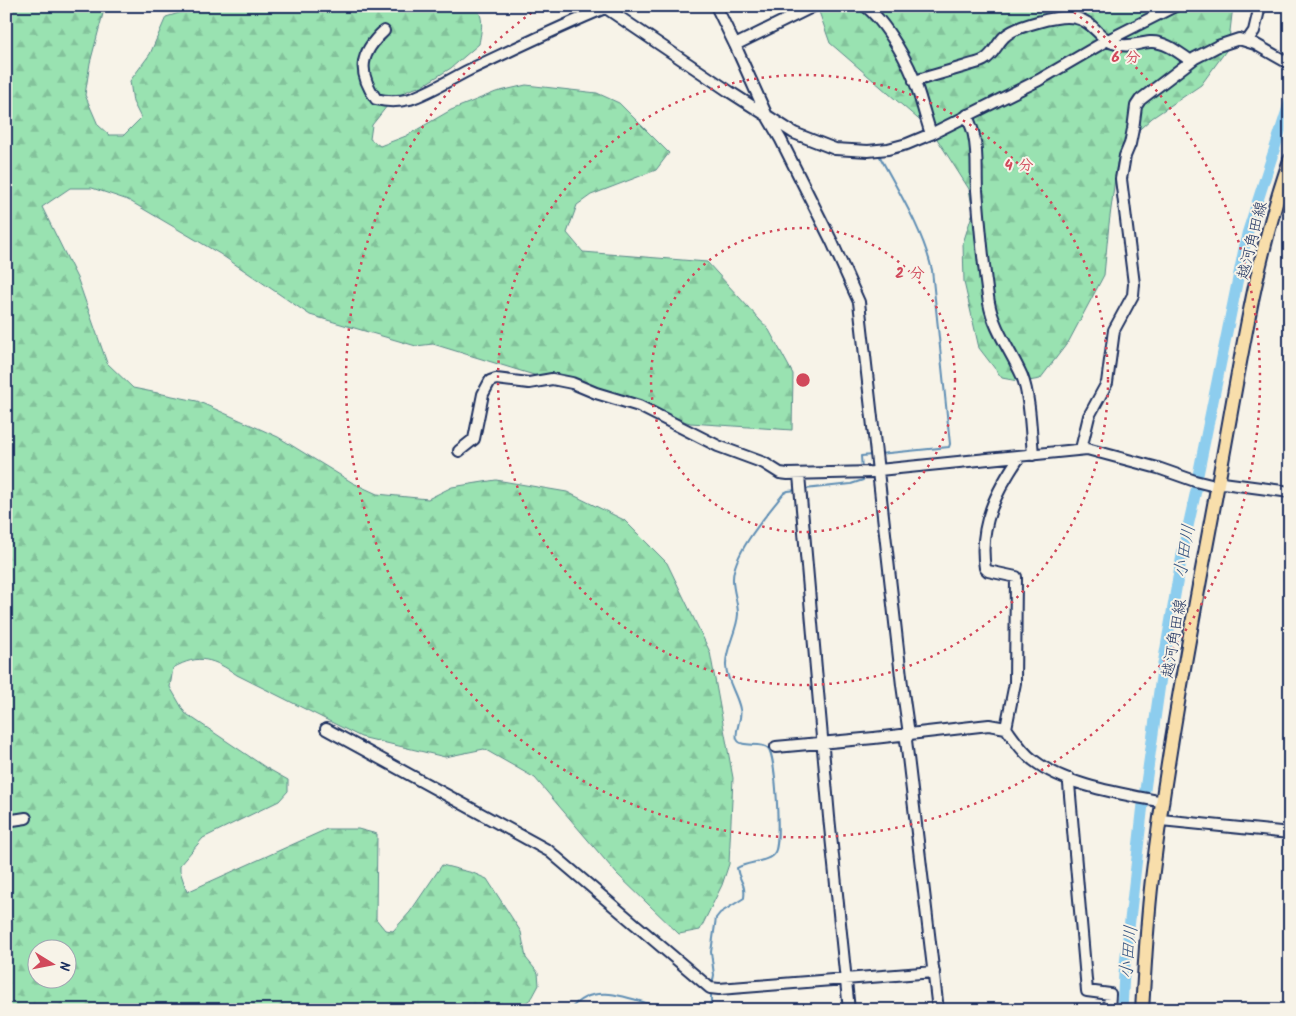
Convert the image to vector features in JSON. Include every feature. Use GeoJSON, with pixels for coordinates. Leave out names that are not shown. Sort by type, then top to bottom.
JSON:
{"type":"FeatureCollection","features":[{"type":"Feature","properties":{"kind":"main road","name":"越河角田線"},"geometry":{"type":"LineString","coordinates":[[1142,1010],[1153,872],[1175,720],[1251,308],[1264,250],[1290,160]]}},
{"type":"Feature","properties":{"kind":"street"},"geometry":{"type":"LineString","coordinates":[[716,6],[736,45],[767,116],[816,209],[859,302],[909,734],[906,740],[912,796],[938,1010]]}},
{"type":"Feature","properties":{"kind":"street"},"geometry":{"type":"LineString","coordinates":[[736,45],[814,6]]}},
{"type":"Feature","properties":{"kind":"street"},"geometry":{"type":"LineString","coordinates":[[865,6],[878,18],[891,36],[914,81],[930,134]]}},
{"type":"Feature","properties":{"kind":"street"},"geometry":{"type":"LineString","coordinates":[[384,31],[367,53],[362,73],[376,99],[394,102],[408,100],[426,93],[467,71],[604,7],[794,133],[835,149],[868,151],[888,149],[907,144],[930,134],[1039,80],[1106,41],[1175,6]]}},
{"type":"Feature","properties":{"kind":"street"},"geometry":{"type":"LineString","coordinates":[[1248,41],[1254,31],[1260,6]]}},
{"type":"Feature","properties":{"kind":"street"},"geometry":{"type":"LineString","coordinates":[[914,81],[984,60],[1004,37],[1012,31],[1059,17],[1073,17],[1083,20],[1095,27],[1106,41],[1121,46],[1151,42],[1161,44],[1172,48],[1191,61]]}},
{"type":"Feature","properties":{"kind":"street"},"geometry":{"type":"LineString","coordinates":[[1081,449],[1089,416],[1107,383],[1114,330],[1133,295],[1134,284],[1121,178],[1125,156],[1130,144],[1136,106],[1140,100],[1191,61],[1218,46],[1240,39],[1248,41],[1290,64]]}},
{"type":"Feature","properties":{"kind":"street"},"geometry":{"type":"LineString","coordinates":[[966,115],[974,134],[976,148],[976,177],[981,236],[990,304],[1001,338],[1022,376],[1026,388],[1033,455]]}},
{"type":"Feature","properties":{"kind":"street"},"geometry":{"type":"LineString","coordinates":[[459,451],[474,439],[483,394],[490,381],[496,379],[529,383],[552,379],[572,383],[596,394],[640,406],[733,453],[764,463],[780,473],[800,475],[873,472],[1081,449],[1158,468],[1195,482],[1215,486],[1223,483],[1290,492]]}},
{"type":"Feature","properties":{"kind":"street"},"geometry":{"type":"LineString","coordinates":[[1006,728],[1015,683],[1016,577],[988,571],[985,568],[985,533],[990,508],[999,489],[1020,456]]}},
{"type":"Feature","properties":{"kind":"street"},"geometry":{"type":"LineString","coordinates":[[800,475],[823,743],[849,1010]]}},
{"type":"Feature","properties":{"kind":"street"},"geometry":{"type":"LineString","coordinates":[[776,747],[988,725],[1006,728],[1031,759],[1049,772],[1116,793],[1164,802]]}},
{"type":"Feature","properties":{"kind":"street"},"geometry":{"type":"LineString","coordinates":[[326,729],[549,851],[710,988],[719,989],[934,972]]}},
{"type":"Feature","properties":{"kind":"street"},"geometry":{"type":"LineString","coordinates":[[1070,779],[1075,863],[1087,991],[1110,994],[1109,1010]]}},
{"type":"Feature","properties":{"kind":"street"},"geometry":{"type":"LineString","coordinates":[[6,821],[26,818]]}},
{"type":"Feature","properties":{"kind":"street"},"geometry":{"type":"LineString","coordinates":[[1161,820],[1290,833]]}},
{"type":"Feature","properties":{"kind":"green space"},"geometry":{"type":"Polygon","coordinates":[[[6,6],[105,6],[90,63],[85,95],[98,125],[109,135],[124,135],[141,118],[133,102],[130,81],[150,54],[166,17],[202,6],[473,6],[477,9],[481,18],[479,44],[451,68],[422,86],[409,90],[391,101],[372,125],[370,139],[380,146],[406,136],[451,110],[496,92],[526,85],[597,93],[619,103],[669,153],[656,170],[591,195],[577,205],[567,233],[583,252],[707,262],[769,330],[793,374],[792,430],[690,423],[433,344],[416,346],[310,315],[220,254],[128,200],[92,188],[70,188],[42,207],[78,280],[107,363],[133,388],[197,401],[278,437],[353,483],[377,494],[428,499],[452,487],[496,480],[567,492],[624,520],[667,563],[710,652],[733,778],[729,864],[722,885],[700,930],[679,934],[617,874],[535,778],[484,749],[445,757],[361,737],[213,662],[199,659],[182,663],[173,668],[170,687],[185,713],[265,767],[288,780],[288,791],[279,801],[203,838],[180,865],[180,871],[187,892],[327,829],[358,829],[377,834],[376,919],[385,930],[393,931],[410,912],[442,865],[473,873],[487,879],[521,932],[526,958],[538,973],[539,985],[532,998],[516,1010],[6,1010],[6,6]]]}},
{"type":"Feature","properties":{"kind":"green space"},"geometry":{"type":"Polygon","coordinates":[[[817,6],[1233,6],[1228,48],[1201,85],[1152,118],[1131,137],[1117,163],[1104,275],[1069,341],[1040,379],[1023,382],[1002,378],[979,348],[964,282],[963,243],[973,212],[969,189],[932,131],[830,43],[817,6]]]}},
{"type":"Feature","properties":{"kind":"waterway","name":"小田川"},"geometry":{"type":"LineString","coordinates":[[1122,1010],[1124,973],[1143,804],[1162,670],[1183,549],[1247,234],[1290,101]]}},
{"type":"Feature","properties":{"kind":"waterway"},"geometry":{"type":"LineString","coordinates":[[878,153],[916,225],[928,254],[932,270],[950,444],[949,447],[879,454]]}},
{"type":"Feature","properties":{"kind":"waterway"},"geometry":{"type":"LineString","coordinates":[[862,470],[861,456],[872,455]]}},
{"type":"Feature","properties":{"kind":"waterway"},"geometry":{"type":"LineString","coordinates":[[805,489],[851,484],[863,480],[863,477]]}},
{"type":"Feature","properties":{"kind":"waterway"},"geometry":{"type":"LineString","coordinates":[[712,985],[714,975],[711,952],[716,918],[720,913],[744,898],[744,889],[737,868],[772,856],[777,845],[778,833],[775,782],[771,754],[765,746],[742,744],[736,736],[741,713],[726,666],[727,653],[736,627],[738,614],[733,584],[734,570],[744,546],[769,511],[784,493],[797,490]]}},
{"type":"Feature","properties":{"kind":"waterway"},"geometry":{"type":"LineString","coordinates":[[707,1010],[711,1002],[711,992]]}},
{"type":"Feature","properties":{"kind":"waterway"},"geometry":{"type":"LineString","coordinates":[[570,1010],[580,1000],[591,995],[604,994],[631,998],[669,1010]]}}]}
